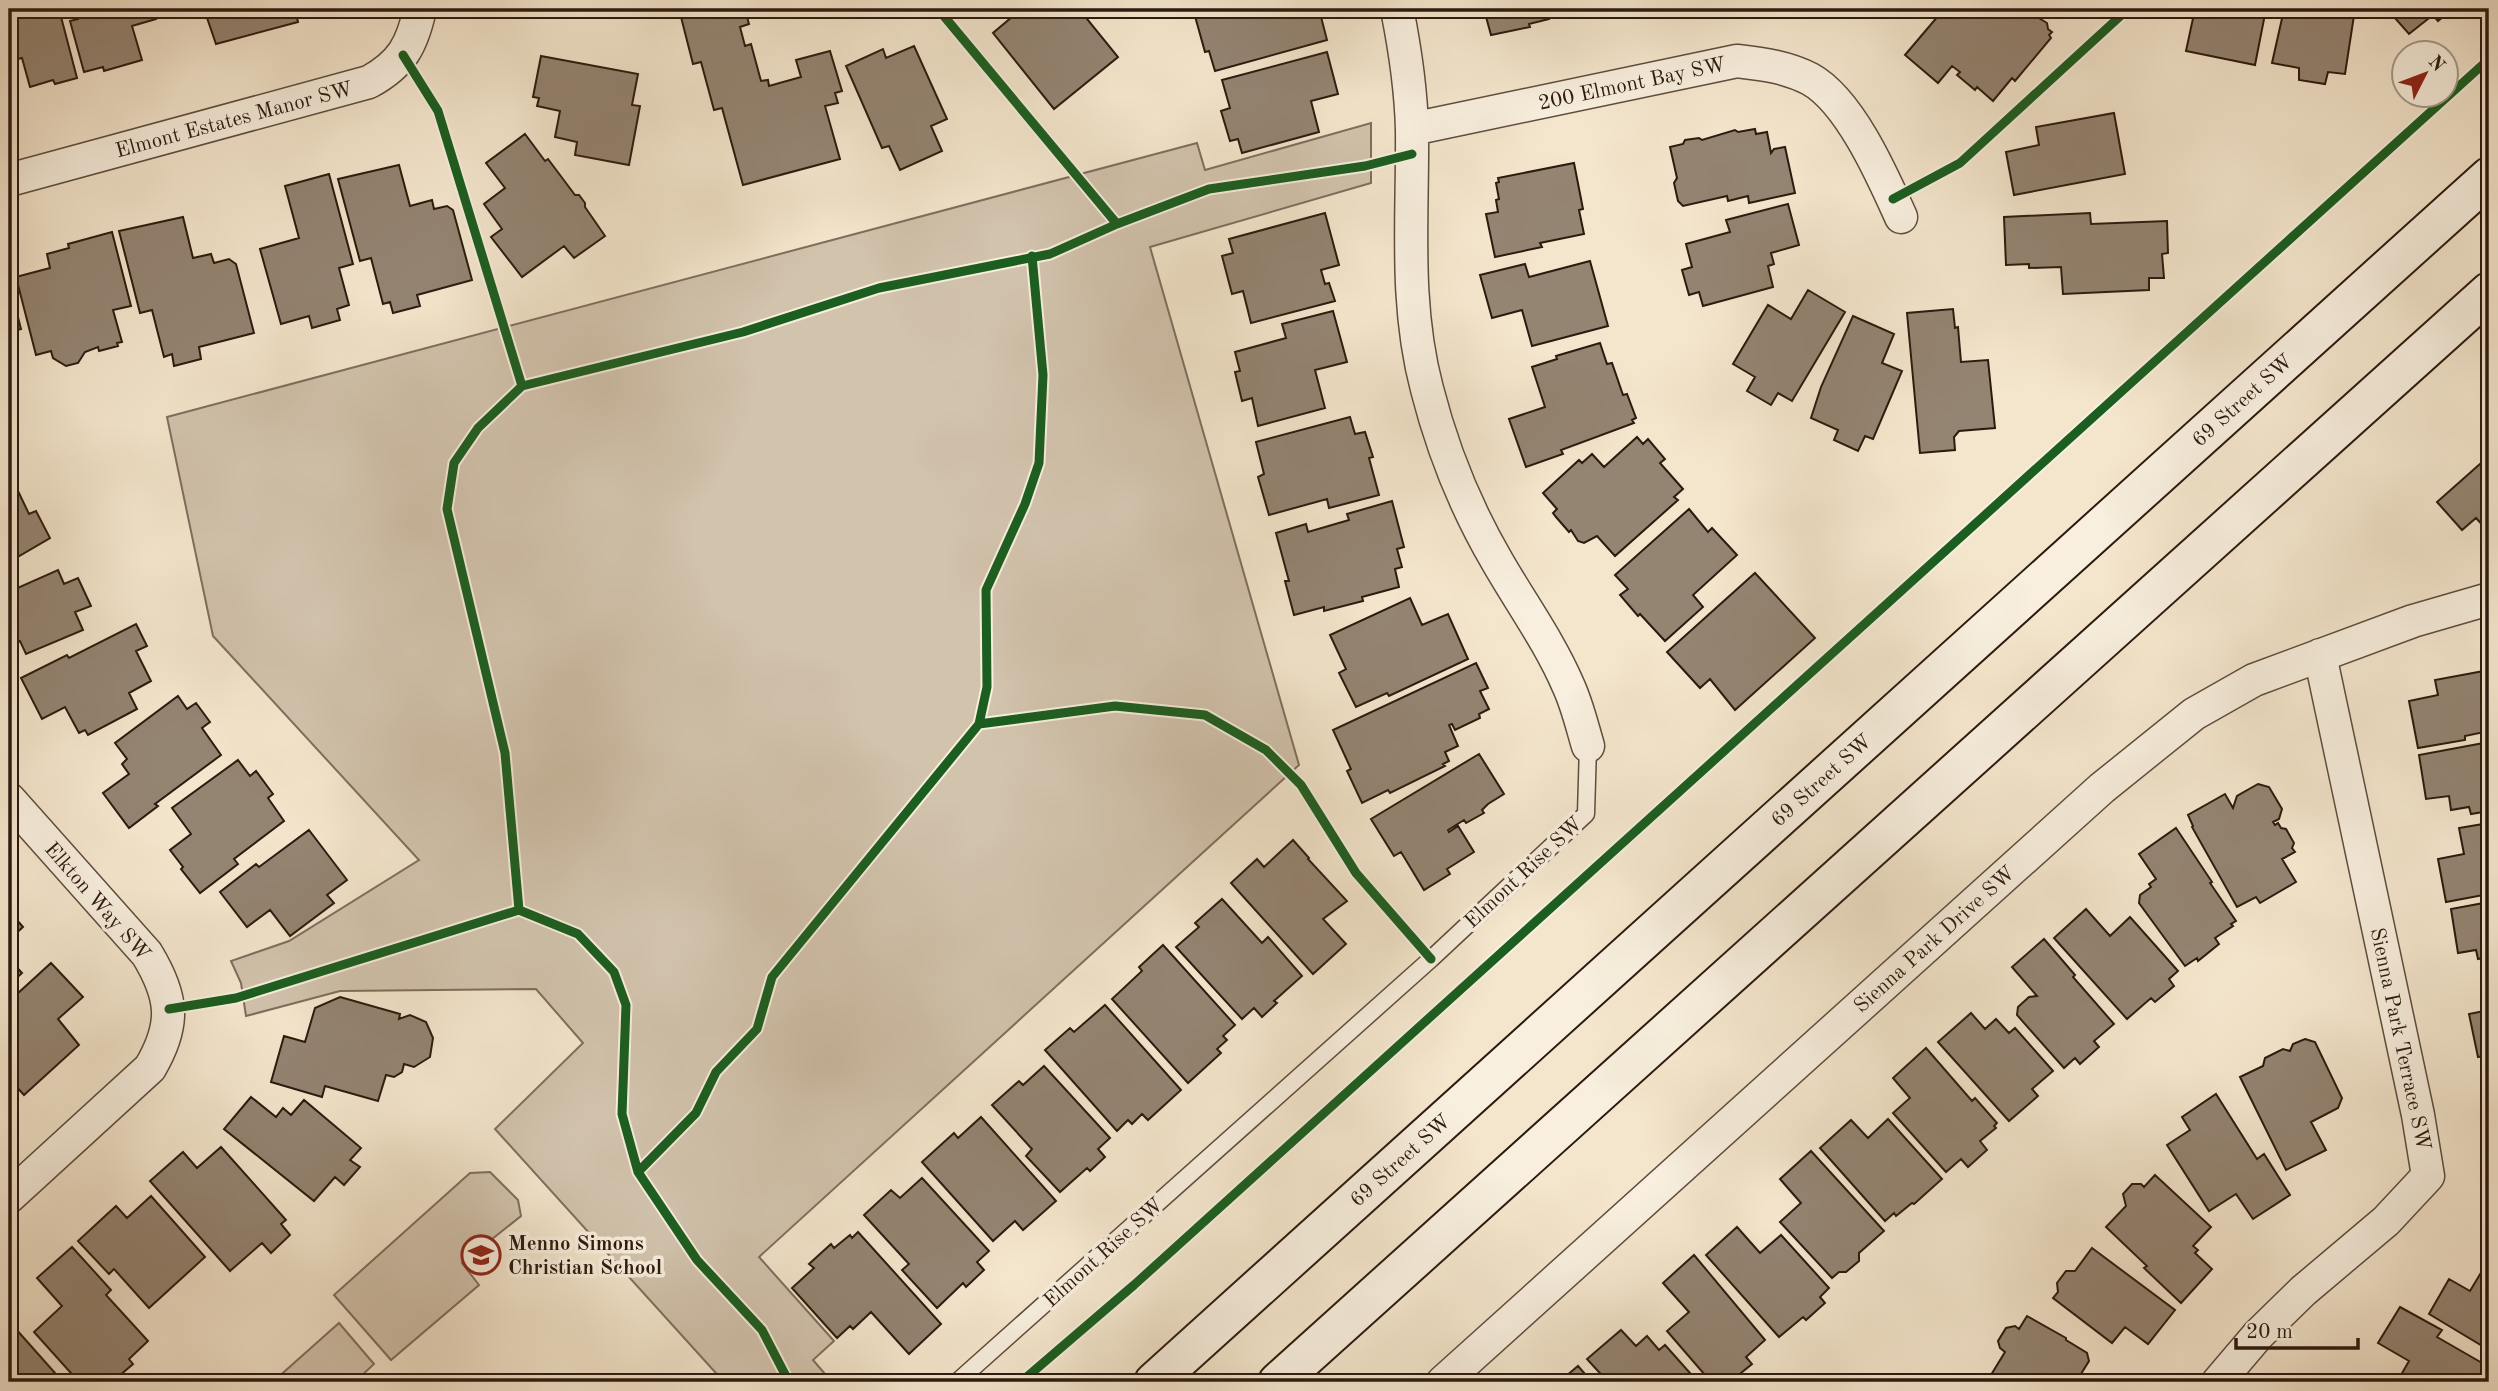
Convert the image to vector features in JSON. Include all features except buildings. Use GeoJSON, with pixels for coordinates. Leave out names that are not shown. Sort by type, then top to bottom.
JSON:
{"type":"FeatureCollection","features":[{"type":"Feature","properties":{"kind":"main road","name":"69 Street SW"},"geometry":{"type":"LineString","coordinates":[[1154,1382],[2489,177]]}},
{"type":"Feature","properties":{"kind":"main road"},"geometry":{"type":"LineString","coordinates":[[1278,1382],[2489,292]]}},
{"type":"Feature","properties":{"kind":"street","name":"Elmont Estates Manor SW"},"geometry":{"type":"LineString","coordinates":[[9,180],[369,82],[384,74],[403,55],[415,30],[420,9]]}},
{"type":"Feature","properties":{"kind":"street","name":"Elmont Rise SW"},"geometry":{"type":"LineString","coordinates":[[1396,9],[1409,84],[1412,129],[1411,298],[1426,388],[1447,453],[1471,512],[1497,561],[1538,625],[1569,686],[1588,746]]}},
{"type":"Feature","properties":{"kind":"street","name":"200 Elmont Bay SW"},"geometry":{"type":"LineString","coordinates":[[1412,129],[1737,61],[1781,67],[1812,80],[1832,99],[1875,158],[1901,217]]}},
{"type":"Feature","properties":{"kind":"street","name":"Sienna Park Drive SW"},"geometry":{"type":"LineString","coordinates":[[1443,1382],[2102,788],[2194,713],[2254,680],[2413,621],[2489,599]]}},
{"type":"Feature","properties":{"kind":"street","name":"Sienna Park Terrace SW"},"geometry":{"type":"LineString","coordinates":[[2218,1382],[2258,1335],[2303,1291],[2386,1221],[2428,1176],[2415,1101],[2320,655]]}},
{"type":"Feature","properties":{"kind":"street","name":"Elkton Way SW"},"geometry":{"type":"LineString","coordinates":[[9,799],[148,954],[161,977],[169,1009],[162,1047],[150,1068],[9,1197]]}},
{"type":"Feature","properties":{"kind":"lane","name":"Elmont Rise SW"},"geometry":{"type":"LineString","coordinates":[[957,1382],[1420,968],[1586,814],[1588,746]]}},
{"type":"Feature","properties":{"kind":"shaded area"},"geometry":{"type":"Polygon","coordinates":[[[1371,123],[1371,183],[1150,247],[1299,765],[759,1257],[834,1341],[813,1360],[832,1382],[724,1382],[495,1129],[583,1043],[536,989],[340,991],[246,1016],[241,983],[231,961],[289,941],[419,860],[213,636],[167,417],[1197,143],[1205,170],[1371,123]]]}},
{"type":"Feature","properties":{"kind":"shaded area"},"geometry":{"type":"Polygon","coordinates":[[[490,1172],[518,1200],[521,1216],[462,1263],[479,1285],[391,1360],[334,1295],[470,1173],[490,1172]]]}},
{"type":"Feature","properties":{"kind":"shaded area"},"geometry":{"type":"Polygon","coordinates":[[[339,1323],[374,1364],[359,1378],[362,1382],[279,1382],[276,1379],[339,1323]]]}},
{"type":"Feature","properties":{"kind":"cycle path"},"geometry":{"type":"LineString","coordinates":[[938,9],[1117,224]]}},
{"type":"Feature","properties":{"kind":"cycle path"},"geometry":{"type":"LineString","coordinates":[[1893,199],[1960,163],[2128,9]]}},
{"type":"Feature","properties":{"kind":"cycle path"},"geometry":{"type":"LineString","coordinates":[[403,55],[438,111],[522,386]]}},
{"type":"Feature","properties":{"kind":"cycle path"},"geometry":{"type":"LineString","coordinates":[[1021,1382],[1134,1285],[2489,59]]}},
{"type":"Feature","properties":{"kind":"cycle path"},"geometry":{"type":"LineString","coordinates":[[519,910],[505,753],[447,509],[454,463],[478,428],[522,386],[743,332],[879,288],[1050,254],[1117,224],[1209,189],[1365,166],[1412,154]]}},
{"type":"Feature","properties":{"kind":"cycle path"},"geometry":{"type":"LineString","coordinates":[[979,724],[987,687],[986,590],[1025,504],[1039,463],[1043,375],[1032,256]]}},
{"type":"Feature","properties":{"kind":"cycle path"},"geometry":{"type":"LineString","coordinates":[[638,1172],[696,1113],[716,1072],[757,1029],[772,977],[979,724],[1115,706],[1205,715],[1266,750],[1301,785],[1356,873],[1431,959]]}},
{"type":"Feature","properties":{"kind":"cycle path"},"geometry":{"type":"LineString","coordinates":[[169,1009],[236,998],[519,910],[578,934],[614,972],[626,1005],[622,1114],[638,1172],[697,1260],[762,1330],[789,1382]]}},
{"type":"Feature","properties":{"kind":"place","name":"Menno Simons Christian School"},"geometry":{"type":"Point","coordinates":[481,1255]}}]}
